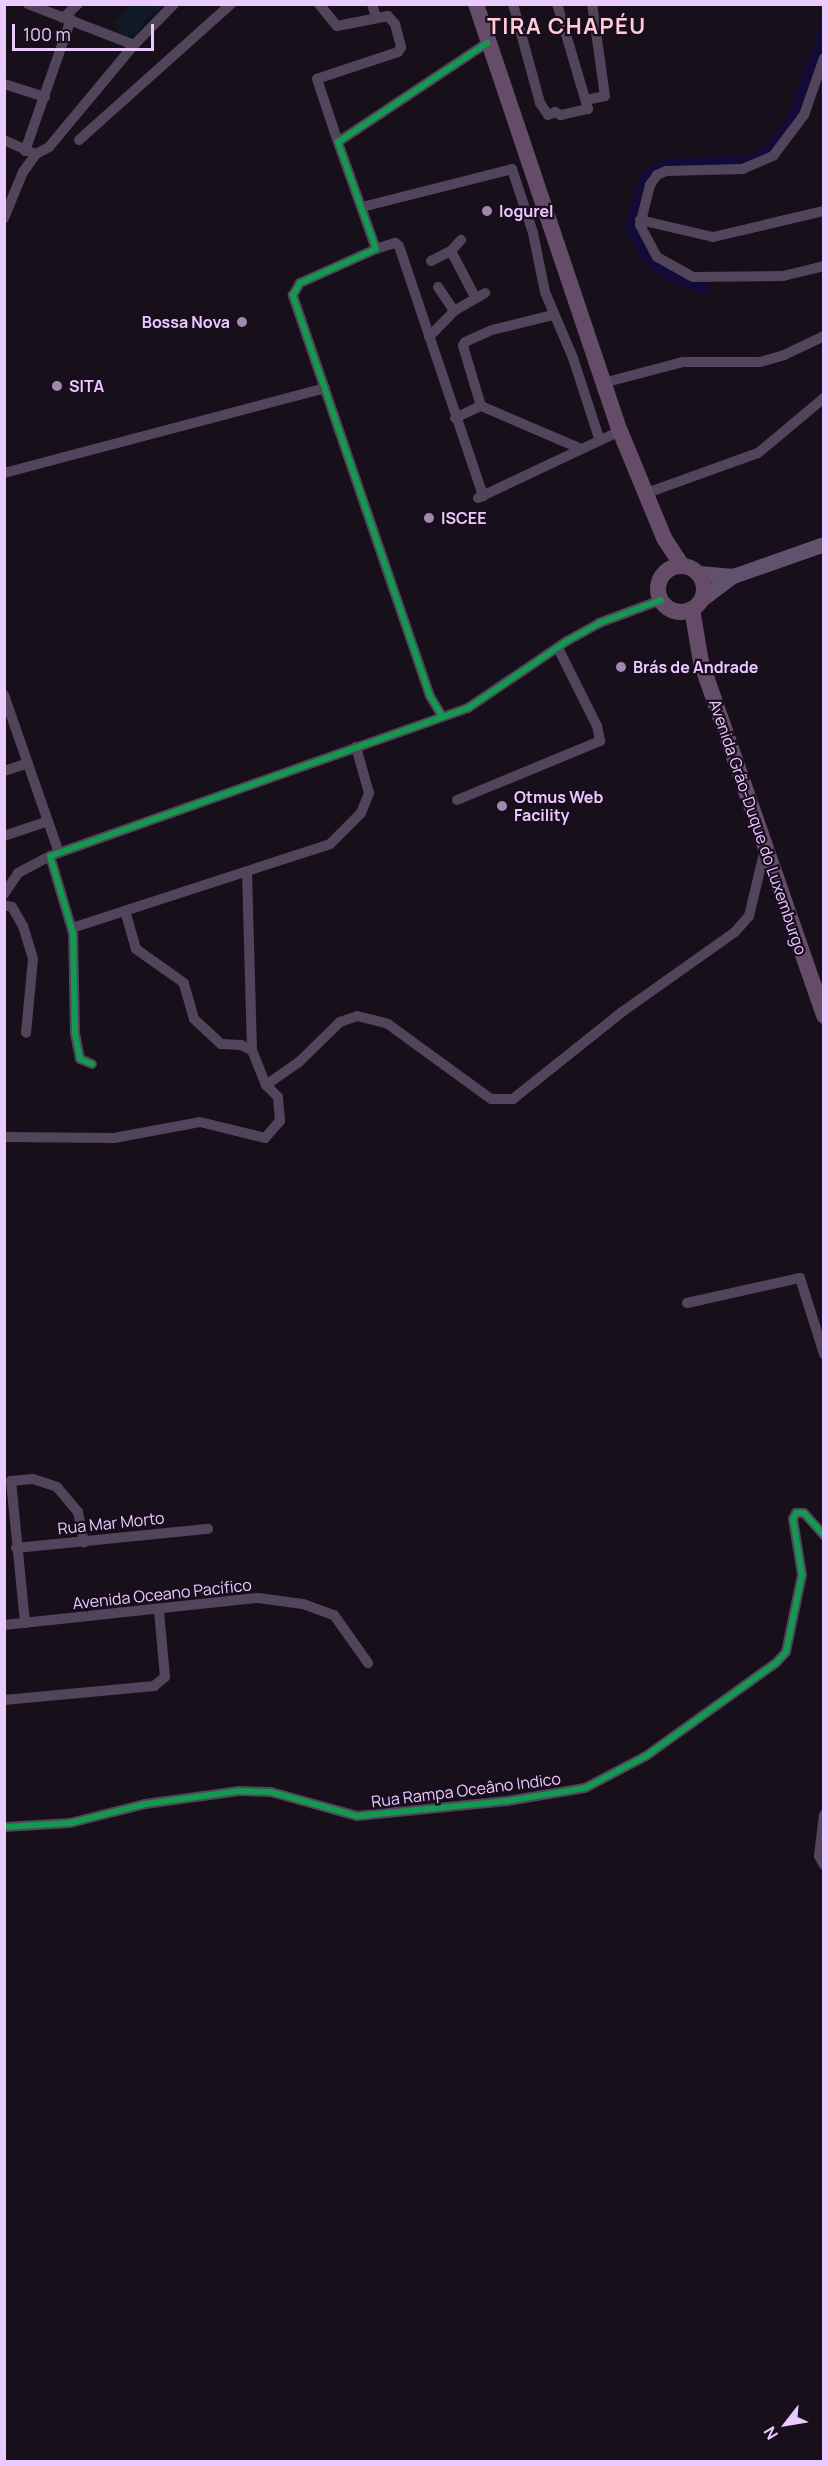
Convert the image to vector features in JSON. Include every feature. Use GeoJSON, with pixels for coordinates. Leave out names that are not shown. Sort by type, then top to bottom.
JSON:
{"type":"FeatureCollection","features":[{"type":"Feature","properties":{"kind":"main road"},"geometry":{"type":"LineString","coordinates":[[476,4],[603,383],[644,494],[664,538],[682,566],[698,573],[704,587],[690,607],[661,600],[664,538]]}},
{"type":"Feature","properties":{"kind":"main road"},"geometry":{"type":"LineString","coordinates":[[661,578],[670,569],[682,566]]}},
{"type":"Feature","properties":{"kind":"main road","name":"Avenida Grão-Duque do Luxemburgo"},"geometry":{"type":"LineString","coordinates":[[690,607],[694,638],[824,1016]]}},
{"type":"Feature","properties":{"kind":"street"},"geometry":{"type":"LineString","coordinates":[[28,4],[134,45]]}},
{"type":"Feature","properties":{"kind":"street"},"geometry":{"type":"LineString","coordinates":[[4,218],[31,153],[67,18],[78,4]]}},
{"type":"Feature","properties":{"kind":"street"},"geometry":{"type":"LineString","coordinates":[[7,144],[31,153],[49,147],[134,45],[174,4]]}},
{"type":"Feature","properties":{"kind":"street"},"geometry":{"type":"LineString","coordinates":[[80,140],[231,4]]}},
{"type":"Feature","properties":{"kind":"street"},"geometry":{"type":"LineString","coordinates":[[319,4],[337,26],[376,17],[392,19],[400,50],[317,79],[376,249]]}},
{"type":"Feature","properties":{"kind":"street"},"geometry":{"type":"LineString","coordinates":[[372,4],[376,17]]}},
{"type":"Feature","properties":{"kind":"street"},"geometry":{"type":"LineString","coordinates":[[513,4],[544,111],[561,115],[588,109],[577,82],[556,4]]}},
{"type":"Feature","properties":{"kind":"street"},"geometry":{"type":"LineString","coordinates":[[586,100],[605,96],[592,4]]}},
{"type":"Feature","properties":{"kind":"street"},"geometry":{"type":"LineString","coordinates":[[338,142],[488,43]]}},
{"type":"Feature","properties":{"kind":"street"},"geometry":{"type":"LineString","coordinates":[[824,58],[804,115],[772,156],[743,169],[662,172],[653,179],[640,220],[642,235],[657,257],[693,277],[776,276],[824,266]]}},
{"type":"Feature","properties":{"kind":"street"},"geometry":{"type":"LineString","coordinates":[[4,84],[45,97]]}},
{"type":"Feature","properties":{"kind":"street"},"geometry":{"type":"LineString","coordinates":[[362,207],[512,169],[553,315],[573,358],[600,438]]}},
{"type":"Feature","properties":{"kind":"street"},"geometry":{"type":"LineString","coordinates":[[640,220],[713,237],[824,211]]}},
{"type":"Feature","properties":{"kind":"street"},"geometry":{"type":"LineString","coordinates":[[431,261],[451,251],[461,240]]}},
{"type":"Feature","properties":{"kind":"street"},"geometry":{"type":"LineString","coordinates":[[442,716],[430,696],[325,388],[294,289],[376,249],[394,243],[399,246],[480,497],[600,438],[620,431]]}},
{"type":"Feature","properties":{"kind":"street"},"geometry":{"type":"LineString","coordinates":[[451,251],[473,293]]}},
{"type":"Feature","properties":{"kind":"street"},"geometry":{"type":"LineString","coordinates":[[438,288],[454,311]]}},
{"type":"Feature","properties":{"kind":"street"},"geometry":{"type":"LineString","coordinates":[[429,337],[454,311],[485,293]]}},
{"type":"Feature","properties":{"kind":"street"},"geometry":{"type":"LineString","coordinates":[[553,315],[492,330],[465,342],[463,346],[481,406],[508,421],[579,448]]}},
{"type":"Feature","properties":{"kind":"street"},"geometry":{"type":"LineString","coordinates":[[603,383],[683,362],[760,362],[784,356],[824,336]]}},
{"type":"Feature","properties":{"kind":"street"},"geometry":{"type":"LineString","coordinates":[[4,473],[325,388]]}},
{"type":"Feature","properties":{"kind":"street"},"geometry":{"type":"LineString","coordinates":[[644,494],[758,453],[824,398]]}},
{"type":"Feature","properties":{"kind":"street"},"geometry":{"type":"LineString","coordinates":[[455,418],[481,406]]}},
{"type":"Feature","properties":{"kind":"street"},"geometry":{"type":"LineString","coordinates":[[804,414],[824,410]]}},
{"type":"Feature","properties":{"kind":"street"},"geometry":{"type":"LineString","coordinates":[[690,607],[733,576],[824,544]]}},
{"type":"Feature","properties":{"kind":"street"},"geometry":{"type":"LineString","coordinates":[[698,573],[733,576]]}},
{"type":"Feature","properties":{"kind":"street"},"geometry":{"type":"LineString","coordinates":[[4,894],[18,873],[54,855],[468,708],[599,623],[661,600]]}},
{"type":"Feature","properties":{"kind":"street"},"geometry":{"type":"LineString","coordinates":[[457,800],[600,741],[597,726],[558,648]]}},
{"type":"Feature","properties":{"kind":"street"},"geometry":{"type":"LineString","coordinates":[[4,695],[7,711],[48,821],[72,928],[75,1033],[80,1059],[92,1064]]}},
{"type":"Feature","properties":{"kind":"street"},"geometry":{"type":"LineString","coordinates":[[72,928],[330,844],[343,834],[360,813],[369,793],[356,747]]}},
{"type":"Feature","properties":{"kind":"street"},"geometry":{"type":"LineString","coordinates":[[4,771],[28,763]]}},
{"type":"Feature","properties":{"kind":"street"},"geometry":{"type":"LineString","coordinates":[[4,836],[48,821]]}},
{"type":"Feature","properties":{"kind":"street"},"geometry":{"type":"LineString","coordinates":[[266,1085],[298,1063],[340,1022],[357,1016],[388,1024],[490,1099],[513,1099],[622,1012],[735,932],[749,916],[765,849]]}},
{"type":"Feature","properties":{"kind":"street"},"geometry":{"type":"LineString","coordinates":[[4,1137],[114,1138],[200,1122],[265,1138],[280,1121],[278,1096],[266,1085],[252,1051],[247,872]]}},
{"type":"Feature","properties":{"kind":"street"},"geometry":{"type":"LineString","coordinates":[[4,905],[12,907],[23,926],[33,959],[26,1033]]}},
{"type":"Feature","properties":{"kind":"street"},"geometry":{"type":"LineString","coordinates":[[125,911],[136,949],[184,983],[194,1019],[221,1044],[241,1045],[252,1051]]}},
{"type":"Feature","properties":{"kind":"street"},"geometry":{"type":"LineString","coordinates":[[687,1303],[800,1278],[824,1354]]}},
{"type":"Feature","properties":{"kind":"street"},"geometry":{"type":"LineString","coordinates":[[25,1623],[11,1481],[33,1479],[57,1487],[78,1512],[84,1542]]}},
{"type":"Feature","properties":{"kind":"street","name":"Rua Rampa Oceâno Indico"},"geometry":{"type":"LineString","coordinates":[[4,1827],[70,1823],[145,1804],[239,1791],[271,1792],[357,1816],[507,1801],[585,1788],[611,1778],[646,1756],[776,1663],[786,1652],[802,1575],[793,1519],[796,1514],[804,1513],[824,1535]]}},
{"type":"Feature","properties":{"kind":"street","name":"Rua Mar Morto"},"geometry":{"type":"LineString","coordinates":[[16,1548],[208,1529]]}},
{"type":"Feature","properties":{"kind":"street","name":"Avenida Oceano Pacífico"},"geometry":{"type":"LineString","coordinates":[[4,1625],[159,1611],[258,1598],[303,1604],[334,1615],[368,1663]]}},
{"type":"Feature","properties":{"kind":"street"},"geometry":{"type":"LineString","coordinates":[[4,1700],[154,1686],[165,1677],[159,1611]]}},
{"type":"Feature","properties":{"kind":"street"},"geometry":{"type":"LineString","coordinates":[[824,1815],[819,1856],[824,1865]]}},
{"type":"Feature","properties":{"kind":"shaded area"},"geometry":{"type":"Polygon","coordinates":[[[131,5],[139,7],[166,5],[145,20],[137,34],[130,37],[120,33],[115,22],[131,5]]]}},
{"type":"Feature","properties":{"kind":"waterway"},"geometry":{"type":"LineString","coordinates":[[795,112],[824,31]]}},
{"type":"Feature","properties":{"kind":"waterway"},"geometry":{"type":"LineString","coordinates":[[652,170],[671,164],[755,159],[772,146],[794,114]]}},
{"type":"Feature","properties":{"kind":"waterway"},"geometry":{"type":"LineString","coordinates":[[633,214],[646,176]]}},
{"type":"Feature","properties":{"kind":"waterway"},"geometry":{"type":"LineString","coordinates":[[633,217],[630,229],[648,259],[670,277],[705,289]]}},
{"type":"Feature","properties":{"kind":"cycle path"},"geometry":{"type":"LineString","coordinates":[[442,716],[430,696],[293,295],[300,283],[376,249],[338,142],[487,43]]}},
{"type":"Feature","properties":{"kind":"cycle path"},"geometry":{"type":"LineString","coordinates":[[92,1064],[80,1059],[75,1033],[73,933],[50,856],[468,708],[567,641],[599,623],[661,600]]}},
{"type":"Feature","properties":{"kind":"cycle path"},"geometry":{"type":"LineString","coordinates":[[4,1827],[70,1823],[145,1804],[239,1791],[271,1792],[357,1816],[507,1801],[585,1788],[646,1756],[776,1663],[786,1652],[802,1575],[793,1519],[796,1513],[804,1513],[824,1535]]}},
{"type":"Feature","properties":{"kind":"place","name":"Iogurel"},"geometry":{"type":"Point","coordinates":[487,211]}},
{"type":"Feature","properties":{"kind":"place","name":"Bossa Nova"},"geometry":{"type":"Point","coordinates":[242,322]}},
{"type":"Feature","properties":{"kind":"place","name":"SITA"},"geometry":{"type":"Point","coordinates":[57,386]}},
{"type":"Feature","properties":{"kind":"place","name":"ISCEE"},"geometry":{"type":"Point","coordinates":[429,518]}},
{"type":"Feature","properties":{"kind":"place","name":"Brás de Andrade"},"geometry":{"type":"Point","coordinates":[621,667]}},
{"type":"Feature","properties":{"kind":"place","name":"Otmus Web Facility"},"geometry":{"type":"Point","coordinates":[502,806]}},
{"type":"Feature","properties":{"kind":"district","name":"TIRA CHAPÉU"},"geometry":{"type":"Point","coordinates":[567,27]}}]}
